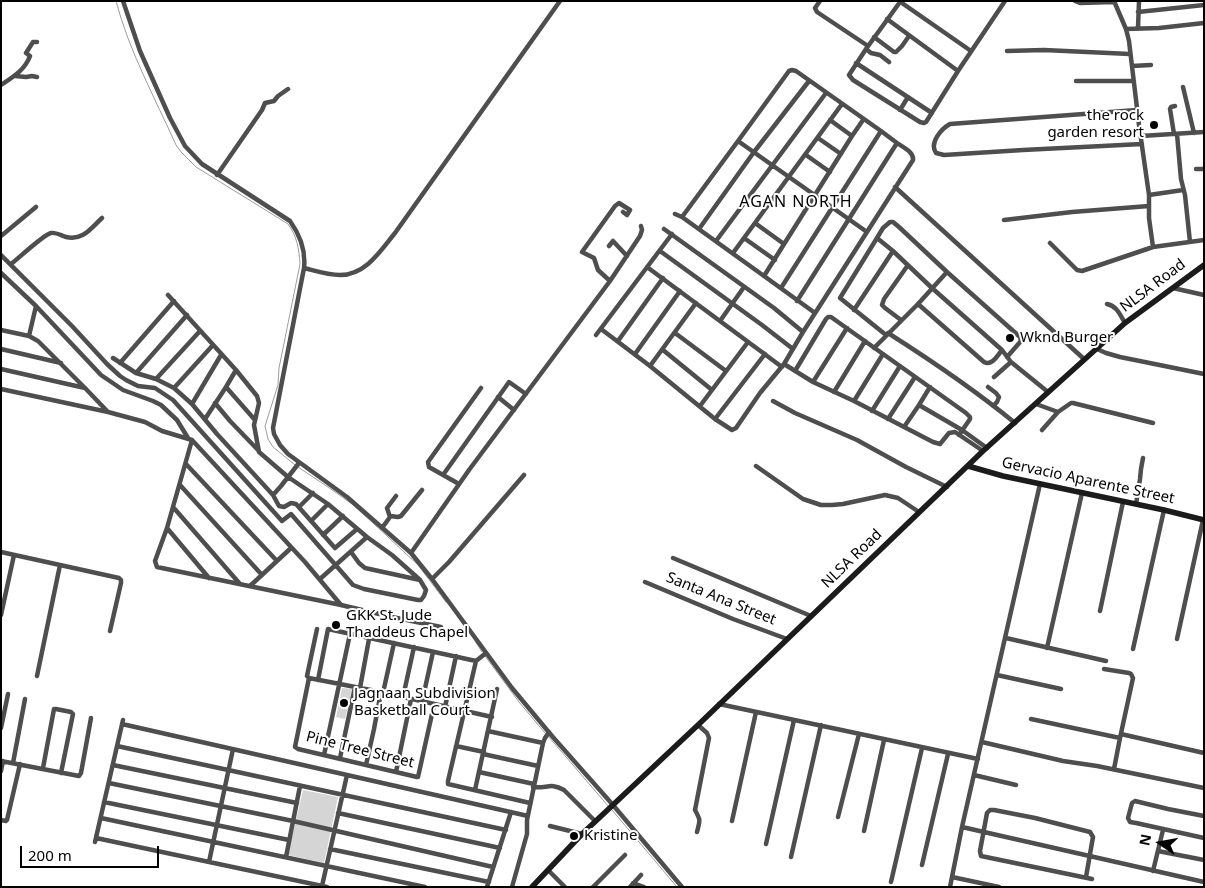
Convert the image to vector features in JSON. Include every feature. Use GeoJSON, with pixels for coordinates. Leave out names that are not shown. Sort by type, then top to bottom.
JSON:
{"type":"FeatureCollection","features":[{"type":"Feature","properties":{"kind":"main road","name":"NLSA Road"},"geometry":{"type":"LineString","coordinates":[[532,887],[582,834],[985,450],[1125,323],[1204,265]]}},
{"type":"Feature","properties":{"kind":"main road","name":"Gervacio Aparente Street"},"geometry":{"type":"LineString","coordinates":[[968,466],[986,472],[1204,520]]}},
{"type":"Feature","properties":{"kind":"street"},"geometry":{"type":"LineString","coordinates":[[122,1],[140,51],[170,118],[185,146],[202,164],[217,175],[290,221],[297,230],[302,244],[305,258],[304,268],[273,428],[280,445],[298,463],[347,497],[411,553],[512,688],[546,737],[682,887]]}},
{"type":"Feature","properties":{"kind":"street"},"geometry":{"type":"LineString","coordinates":[[304,268],[339,275],[354,272],[370,263],[395,232],[560,1]]}},
{"type":"Feature","properties":{"kind":"street"},"geometry":{"type":"LineString","coordinates":[[820,1],[815,8],[817,12],[867,47],[871,53],[880,55],[889,62]]}},
{"type":"Feature","properties":{"kind":"street"},"geometry":{"type":"LineString","coordinates":[[972,51],[900,2],[856,63],[850,77],[872,93],[924,123],[932,113],[1005,1]]}},
{"type":"Feature","properties":{"kind":"street"},"geometry":{"type":"LineString","coordinates":[[1075,1],[1080,3],[1114,2],[1126,29],[1149,195],[1148,206],[1153,247]]}},
{"type":"Feature","properties":{"kind":"street"},"geometry":{"type":"LineString","coordinates":[[1138,28],[1139,1]]}},
{"type":"Feature","properties":{"kind":"street"},"geometry":{"type":"LineString","coordinates":[[1175,1],[1175,8]]}},
{"type":"Feature","properties":{"kind":"street"},"geometry":{"type":"LineString","coordinates":[[1138,12],[1194,4],[1204,5]]}},
{"type":"Feature","properties":{"kind":"street"},"geometry":{"type":"LineString","coordinates":[[887,19],[958,71]]}},
{"type":"Feature","properties":{"kind":"street"},"geometry":{"type":"LineString","coordinates":[[1126,29],[1159,28],[1204,23]]}},
{"type":"Feature","properties":{"kind":"street"},"geometry":{"type":"LineString","coordinates":[[874,37],[896,52],[909,36]]}},
{"type":"Feature","properties":{"kind":"street"},"geometry":{"type":"LineString","coordinates":[[1,85],[15,76],[28,62],[30,56],[26,53],[33,42],[37,42]]}},
{"type":"Feature","properties":{"kind":"street"},"geometry":{"type":"LineString","coordinates":[[1007,51],[1044,50],[1130,54]]}},
{"type":"Feature","properties":{"kind":"street"},"geometry":{"type":"LineString","coordinates":[[856,63],[932,113]]}},
{"type":"Feature","properties":{"kind":"street"},"geometry":{"type":"LineString","coordinates":[[1132,66],[1151,65]]}},
{"type":"Feature","properties":{"kind":"street"},"geometry":{"type":"LineString","coordinates":[[601,329],[635,354],[714,419],[730,429],[736,428],[760,393],[783,366],[914,157],[897,142],[826,92],[794,70],[789,71],[682,217]]}},
{"type":"Feature","properties":{"kind":"street"},"geometry":{"type":"LineString","coordinates":[[15,76],[37,77]]}},
{"type":"Feature","properties":{"kind":"street"},"geometry":{"type":"LineString","coordinates":[[699,228],[754,152],[810,81]]}},
{"type":"Feature","properties":{"kind":"street"},"geometry":{"type":"LineString","coordinates":[[1076,81],[1134,81]]}},
{"type":"Feature","properties":{"kind":"street"},"geometry":{"type":"LineString","coordinates":[[1183,87],[1194,133]]}},
{"type":"Feature","properties":{"kind":"street"},"geometry":{"type":"LineString","coordinates":[[217,175],[265,103],[274,101],[288,90]]}},
{"type":"Feature","properties":{"kind":"street"},"geometry":{"type":"LineString","coordinates":[[716,241],[826,92]]}},
{"type":"Feature","properties":{"kind":"street"},"geometry":{"type":"LineString","coordinates":[[900,110],[908,97]]}},
{"type":"Feature","properties":{"kind":"street"},"geometry":{"type":"LineString","coordinates":[[733,253],[842,104]]}},
{"type":"Feature","properties":{"kind":"street"},"geometry":{"type":"LineString","coordinates":[[1175,106],[1170,109],[1184,190],[1190,242]]}},
{"type":"Feature","properties":{"kind":"street"},"geometry":{"type":"LineString","coordinates":[[1137,110],[950,124],[940,132],[934,143],[934,149],[936,153],[944,155],[1142,144]]}},
{"type":"Feature","properties":{"kind":"street"},"geometry":{"type":"LineString","coordinates":[[830,120],[852,136]]}},
{"type":"Feature","properties":{"kind":"street"},"geometry":{"type":"LineString","coordinates":[[764,276],[864,120]]}},
{"type":"Feature","properties":{"kind":"street"},"geometry":{"type":"LineString","coordinates":[[781,288],[881,131]]}},
{"type":"Feature","properties":{"kind":"street"},"geometry":{"type":"LineString","coordinates":[[1141,136],[1204,132]]}},
{"type":"Feature","properties":{"kind":"street"},"geometry":{"type":"LineString","coordinates":[[818,138],[841,154]]}},
{"type":"Feature","properties":{"kind":"street"},"geometry":{"type":"LineString","coordinates":[[738,141],[867,232]]}},
{"type":"Feature","properties":{"kind":"street"},"geometry":{"type":"LineString","coordinates":[[797,301],[897,142]]}},
{"type":"Feature","properties":{"kind":"street"},"geometry":{"type":"LineString","coordinates":[[806,155],[830,172]]}},
{"type":"Feature","properties":{"kind":"street"},"geometry":{"type":"LineString","coordinates":[[1196,169],[1204,169]]}},
{"type":"Feature","properties":{"kind":"street"},"geometry":{"type":"LineString","coordinates":[[895,187],[1084,359]]}},
{"type":"Feature","properties":{"kind":"street"},"geometry":{"type":"LineString","coordinates":[[1149,195],[1184,190]]}},
{"type":"Feature","properties":{"kind":"street"},"geometry":{"type":"LineString","coordinates":[[610,281],[598,270],[594,258],[582,252],[614,206],[620,203],[630,210],[627,215],[623,212]]}},
{"type":"Feature","properties":{"kind":"street"},"geometry":{"type":"LineString","coordinates":[[1004,220],[1148,206]]}},
{"type":"Feature","properties":{"kind":"street"},"geometry":{"type":"LineString","coordinates":[[1,236],[36,207]]}},
{"type":"Feature","properties":{"kind":"street"},"geometry":{"type":"LineString","coordinates":[[675,214],[699,228],[815,313]]}},
{"type":"Feature","properties":{"kind":"street"},"geometry":{"type":"LineString","coordinates":[[11,264],[46,236],[55,233],[74,239],[84,235],[102,218]]}},
{"type":"Feature","properties":{"kind":"street"},"geometry":{"type":"LineString","coordinates":[[1007,356],[1021,341],[1020,337],[893,222],[890,222],[883,228],[841,296],[841,300],[887,334],[934,362],[1015,423]]}},
{"type":"Feature","properties":{"kind":"street"},"geometry":{"type":"LineString","coordinates":[[755,223],[784,244]]}},
{"type":"Feature","properties":{"kind":"street"},"geometry":{"type":"LineString","coordinates":[[411,553],[459,484],[610,281],[640,236],[640,229]]}},
{"type":"Feature","properties":{"kind":"street"},"geometry":{"type":"LineString","coordinates":[[664,229],[774,308],[803,332]]}},
{"type":"Feature","properties":{"kind":"street"},"geometry":{"type":"LineString","coordinates":[[596,335],[672,234]]}},
{"type":"Feature","properties":{"kind":"street"},"geometry":{"type":"LineString","coordinates":[[744,238],[774,260]]}},
{"type":"Feature","properties":{"kind":"street"},"geometry":{"type":"LineString","coordinates":[[877,238],[1002,350],[1012,362],[1048,392]]}},
{"type":"Feature","properties":{"kind":"street"},"geometry":{"type":"LineString","coordinates":[[1050,244],[1077,270],[1082,271],[1153,247],[1204,240]]}},
{"type":"Feature","properties":{"kind":"street"},"geometry":{"type":"LineString","coordinates":[[609,246],[613,241],[627,256]]}},
{"type":"Feature","properties":{"kind":"street"},"geometry":{"type":"LineString","coordinates":[[660,251],[793,349]]}},
{"type":"Feature","properties":{"kind":"street"},"geometry":{"type":"LineString","coordinates":[[854,310],[893,251]]}},
{"type":"Feature","properties":{"kind":"street"},"geometry":{"type":"LineString","coordinates":[[1,255],[120,376],[138,386],[155,388],[173,400],[282,521],[291,514],[356,586],[419,600],[424,596],[426,592],[420,580],[392,555],[357,529],[344,516],[288,477],[248,440],[215,403]]}},
{"type":"Feature","properties":{"kind":"street"},"geometry":{"type":"LineString","coordinates":[[901,320],[883,307],[883,302],[908,264]]}},
{"type":"Feature","properties":{"kind":"street"},"geometry":{"type":"LineString","coordinates":[[648,267],[783,366],[937,444],[942,443],[951,432],[955,432],[976,439],[985,450]]}},
{"type":"Feature","properties":{"kind":"street"},"geometry":{"type":"LineString","coordinates":[[874,348],[947,272]]}},
{"type":"Feature","properties":{"kind":"street"},"geometry":{"type":"LineString","coordinates":[[1,273],[36,306],[101,374],[123,390],[153,400],[161,405],[320,579],[341,605]]}},
{"type":"Feature","properties":{"kind":"street"},"geometry":{"type":"LineString","coordinates":[[618,341],[663,278]]}},
{"type":"Feature","properties":{"kind":"street"},"geometry":{"type":"LineString","coordinates":[[720,321],[744,286]]}},
{"type":"Feature","properties":{"kind":"street"},"geometry":{"type":"LineString","coordinates":[[1173,288],[1204,295]]}},
{"type":"Feature","properties":{"kind":"street"},"geometry":{"type":"LineString","coordinates":[[635,354],[680,291]]}},
{"type":"Feature","properties":{"kind":"street"},"geometry":{"type":"LineString","coordinates":[[168,295],[256,394],[259,403],[254,425],[260,452]]}},
{"type":"Feature","properties":{"kind":"street"},"geometry":{"type":"LineString","coordinates":[[120,363],[174,301]]}},
{"type":"Feature","properties":{"kind":"street"},"geometry":{"type":"LineString","coordinates":[[650,366],[696,303]]}},
{"type":"Feature","properties":{"kind":"street"},"geometry":{"type":"LineString","coordinates":[[918,304],[986,364],[990,363],[1002,350]]}},
{"type":"Feature","properties":{"kind":"street"},"geometry":{"type":"LineString","coordinates":[[1107,304],[1116,308],[1125,323]]}},
{"type":"Feature","properties":{"kind":"street"},"geometry":{"type":"LineString","coordinates":[[29,336],[36,306]]}},
{"type":"Feature","properties":{"kind":"street"},"geometry":{"type":"LineString","coordinates":[[136,373],[187,315]]}},
{"type":"Feature","properties":{"kind":"street"},"geometry":{"type":"LineString","coordinates":[[795,371],[828,318],[832,317],[969,415],[970,419],[961,433]]}},
{"type":"Feature","properties":{"kind":"street"},"geometry":{"type":"LineString","coordinates":[[813,382],[847,328]]}},
{"type":"Feature","properties":{"kind":"street"},"geometry":{"type":"LineString","coordinates":[[1,330],[29,336],[38,341],[108,412]]}},
{"type":"Feature","properties":{"kind":"street"},"geometry":{"type":"LineString","coordinates":[[156,379],[200,331]]}},
{"type":"Feature","properties":{"kind":"street"},"geometry":{"type":"LineString","coordinates":[[675,334],[726,372]]}},
{"type":"Feature","properties":{"kind":"street"},"geometry":{"type":"LineString","coordinates":[[834,392],[865,341]]}},
{"type":"Feature","properties":{"kind":"street"},"geometry":{"type":"LineString","coordinates":[[700,406],[748,342]]}},
{"type":"Feature","properties":{"kind":"street"},"geometry":{"type":"LineString","coordinates":[[174,388],[212,345]]}},
{"type":"Feature","properties":{"kind":"street"},"geometry":{"type":"LineString","coordinates":[[1,349],[61,363]]}},
{"type":"Feature","properties":{"kind":"street"},"geometry":{"type":"LineString","coordinates":[[1097,349],[1120,357],[1204,374]]}},
{"type":"Feature","properties":{"kind":"street"},"geometry":{"type":"LineString","coordinates":[[663,350],[712,390]]}},
{"type":"Feature","properties":{"kind":"street"},"geometry":{"type":"LineString","coordinates":[[192,404],[221,354]]}},
{"type":"Feature","properties":{"kind":"street"},"geometry":{"type":"LineString","coordinates":[[714,419],[765,354]]}},
{"type":"Feature","properties":{"kind":"street"},"geometry":{"type":"LineString","coordinates":[[854,401],[883,354]]}},
{"type":"Feature","properties":{"kind":"street"},"geometry":{"type":"LineString","coordinates":[[113,358],[136,373],[156,379],[174,388],[192,404],[273,495],[278,504],[281,507],[292,503],[296,504],[339,553]]}},
{"type":"Feature","properties":{"kind":"street"},"geometry":{"type":"LineString","coordinates":[[994,377],[1012,362]]}},
{"type":"Feature","properties":{"kind":"street"},"geometry":{"type":"LineString","coordinates":[[872,411],[900,366]]}},
{"type":"Feature","properties":{"kind":"street"},"geometry":{"type":"LineString","coordinates":[[1,370],[85,388]]}},
{"type":"Feature","properties":{"kind":"street"},"geometry":{"type":"LineString","coordinates":[[205,419],[236,370]]}},
{"type":"Feature","properties":{"kind":"street"},"geometry":{"type":"LineString","coordinates":[[888,419],[916,377]]}},
{"type":"Feature","properties":{"kind":"street"},"geometry":{"type":"LineString","coordinates":[[443,475],[509,382],[526,394]]}},
{"type":"Feature","properties":{"kind":"street"},"geometry":{"type":"LineString","coordinates":[[226,386],[255,420]]}},
{"type":"Feature","properties":{"kind":"street"},"geometry":{"type":"LineString","coordinates":[[904,427],[930,387]]}},
{"type":"Feature","properties":{"kind":"street"},"geometry":{"type":"LineString","coordinates":[[988,387],[996,392],[999,397],[993,406]]}},
{"type":"Feature","properties":{"kind":"street"},"geometry":{"type":"LineString","coordinates":[[459,484],[429,467],[428,462],[482,388]]}},
{"type":"Feature","properties":{"kind":"street"},"geometry":{"type":"LineString","coordinates":[[1,389],[146,422],[162,432],[191,439]]}},
{"type":"Feature","properties":{"kind":"street"},"geometry":{"type":"LineString","coordinates":[[498,397],[514,410]]}},
{"type":"Feature","properties":{"kind":"street"},"geometry":{"type":"LineString","coordinates":[[773,401],[795,413],[857,440],[947,487]]}},
{"type":"Feature","properties":{"kind":"street"},"geometry":{"type":"LineString","coordinates":[[1042,430],[1058,412],[1073,403],[1153,422]]}},
{"type":"Feature","properties":{"kind":"street"},"geometry":{"type":"LineString","coordinates":[[1036,404],[1058,412]]}},
{"type":"Feature","properties":{"kind":"street"},"geometry":{"type":"LineString","coordinates":[[919,405],[961,433],[972,444],[985,450]]}},
{"type":"Feature","properties":{"kind":"street"},"geometry":{"type":"LineString","coordinates":[[248,440],[256,434]]}},
{"type":"Feature","properties":{"kind":"street"},"geometry":{"type":"LineString","coordinates":[[191,439],[180,485],[155,561],[156,565],[441,627]]}},
{"type":"Feature","properties":{"kind":"street"},"geometry":{"type":"LineString","coordinates":[[972,444],[976,439]]}},
{"type":"Feature","properties":{"kind":"street"},"geometry":{"type":"LineString","coordinates":[[1136,504],[1143,458]]}},
{"type":"Feature","properties":{"kind":"street"},"geometry":{"type":"LineString","coordinates":[[273,495],[298,463]]}},
{"type":"Feature","properties":{"kind":"street"},"geometry":{"type":"LineString","coordinates":[[186,464],[277,561]]}},
{"type":"Feature","properties":{"kind":"street"},"geometry":{"type":"LineString","coordinates":[[756,466],[803,499],[820,505],[832,506],[885,495],[898,498],[919,512]]}},
{"type":"Feature","properties":{"kind":"street"},"geometry":{"type":"LineString","coordinates":[[432,579],[524,475]]}},
{"type":"Feature","properties":{"kind":"street"},"geometry":{"type":"LineString","coordinates":[[950,887],[1040,484]]}},
{"type":"Feature","properties":{"kind":"street"},"geometry":{"type":"LineString","coordinates":[[180,485],[262,575]]}},
{"type":"Feature","properties":{"kind":"street"},"geometry":{"type":"LineString","coordinates":[[390,516],[398,518],[401,516],[422,490]]}},
{"type":"Feature","properties":{"kind":"street"},"geometry":{"type":"LineString","coordinates":[[299,507],[313,493]]}},
{"type":"Feature","properties":{"kind":"street"},"geometry":{"type":"LineString","coordinates":[[1047,648],[1082,493]]}},
{"type":"Feature","properties":{"kind":"street"},"geometry":{"type":"LineString","coordinates":[[390,516],[387,508],[396,496]]}},
{"type":"Feature","properties":{"kind":"street"},"geometry":{"type":"LineString","coordinates":[[1100,611],[1123,502]]}},
{"type":"Feature","properties":{"kind":"street"},"geometry":{"type":"LineString","coordinates":[[311,521],[328,504]]}},
{"type":"Feature","properties":{"kind":"street"},"geometry":{"type":"LineString","coordinates":[[173,507],[240,584]]}},
{"type":"Feature","properties":{"kind":"street"},"geometry":{"type":"LineString","coordinates":[[1133,649],[1164,510]]}},
{"type":"Feature","properties":{"kind":"street"},"geometry":{"type":"LineString","coordinates":[[323,535],[344,516]]}},
{"type":"Feature","properties":{"kind":"street"},"geometry":{"type":"LineString","coordinates":[[382,528],[390,516]]}},
{"type":"Feature","properties":{"kind":"street"},"geometry":{"type":"LineString","coordinates":[[1177,639],[1204,520]]}},
{"type":"Feature","properties":{"kind":"street"},"geometry":{"type":"LineString","coordinates":[[167,528],[209,578]]}},
{"type":"Feature","properties":{"kind":"street"},"geometry":{"type":"LineString","coordinates":[[335,548],[357,529]]}},
{"type":"Feature","properties":{"kind":"street"},"geometry":{"type":"LineString","coordinates":[[320,579],[367,537]]}},
{"type":"Feature","properties":{"kind":"street"},"geometry":{"type":"LineString","coordinates":[[250,586],[291,548]]}},
{"type":"Feature","properties":{"kind":"street"},"geometry":{"type":"LineString","coordinates":[[1,552],[119,578],[121,583],[110,631]]}},
{"type":"Feature","properties":{"kind":"street"},"geometry":{"type":"LineString","coordinates":[[351,552],[365,568],[420,580]]}},
{"type":"Feature","properties":{"kind":"street"},"geometry":{"type":"LineString","coordinates":[[1,615],[14,555]]}},
{"type":"Feature","properties":{"kind":"street"},"geometry":{"type":"LineString","coordinates":[[673,558],[811,616]]}},
{"type":"Feature","properties":{"kind":"street"},"geometry":{"type":"LineString","coordinates":[[37,676],[60,565]]}},
{"type":"Feature","properties":{"kind":"street","name":"Santa Ana Street"},"geometry":{"type":"LineString","coordinates":[[645,582],[733,619],[787,639]]}},
{"type":"Feature","properties":{"kind":"street"},"geometry":{"type":"LineString","coordinates":[[317,629],[307,676],[310,678],[492,717]]}},
{"type":"Feature","properties":{"kind":"street"},"geometry":{"type":"LineString","coordinates":[[318,680],[328,629],[476,661]]}},
{"type":"Feature","properties":{"kind":"street"},"geometry":{"type":"LineString","coordinates":[[324,755],[350,634]]}},
{"type":"Feature","properties":{"kind":"street"},"geometry":{"type":"LineString","coordinates":[[1006,638],[1106,662]]}},
{"type":"Feature","properties":{"kind":"street"},"geometry":{"type":"LineString","coordinates":[[340,758],[369,639]]}},
{"type":"Feature","properties":{"kind":"street"},"geometry":{"type":"LineString","coordinates":[[366,765],[394,644]]}},
{"type":"Feature","properties":{"kind":"street"},"geometry":{"type":"LineString","coordinates":[[403,697],[414,648]]}},
{"type":"Feature","properties":{"kind":"street"},"geometry":{"type":"LineString","coordinates":[[422,702],[433,652]]}},
{"type":"Feature","properties":{"kind":"street"},"geometry":{"type":"LineString","coordinates":[[486,653],[476,661],[448,784],[530,803]]}},
{"type":"Feature","properties":{"kind":"street"},"geometry":{"type":"LineString","coordinates":[[445,707],[456,656]]}},
{"type":"Feature","properties":{"kind":"street"},"geometry":{"type":"LineString","coordinates":[[1104,669],[1129,673],[1133,678],[1114,769]]}},
{"type":"Feature","properties":{"kind":"street"},"geometry":{"type":"LineString","coordinates":[[997,675],[1061,690]]}},
{"type":"Feature","properties":{"kind":"street","name":"Pine Tree Street"},"geometry":{"type":"LineString","coordinates":[[310,678],[295,746],[300,750],[418,777],[434,705]]}},
{"type":"Feature","properties":{"kind":"street"},"geometry":{"type":"LineString","coordinates":[[476,790],[497,689]]}},
{"type":"Feature","properties":{"kind":"street"},"geometry":{"type":"LineString","coordinates":[[1,728],[8,694]]}},
{"type":"Feature","properties":{"kind":"street"},"geometry":{"type":"LineString","coordinates":[[13,763],[25,699]]}},
{"type":"Feature","properties":{"kind":"street"},"geometry":{"type":"LineString","coordinates":[[396,772],[411,699]]}},
{"type":"Feature","properties":{"kind":"street"},"geometry":{"type":"LineString","coordinates":[[719,704],[978,759]]}},
{"type":"Feature","properties":{"kind":"street"},"geometry":{"type":"LineString","coordinates":[[42,768],[54,709],[71,712],[73,714],[61,773]]}},
{"type":"Feature","properties":{"kind":"street"},"geometry":{"type":"LineString","coordinates":[[732,821],[756,712]]}},
{"type":"Feature","properties":{"kind":"street"},"geometry":{"type":"LineString","coordinates":[[1,771],[2,761],[80,776],[91,718]]}},
{"type":"Feature","properties":{"kind":"street"},"geometry":{"type":"LineString","coordinates":[[1031,719],[1204,753]]}},
{"type":"Feature","properties":{"kind":"street"},"geometry":{"type":"LineString","coordinates":[[766,844],[794,720]]}},
{"type":"Feature","properties":{"kind":"street"},"geometry":{"type":"LineString","coordinates":[[347,775],[330,849],[325,886],[96,840],[123,722],[232,749],[511,812],[528,816]]}},
{"type":"Feature","properties":{"kind":"street"},"geometry":{"type":"LineString","coordinates":[[697,832],[700,820],[695,810],[709,738],[707,733],[698,725]]}},
{"type":"Feature","properties":{"kind":"street"},"geometry":{"type":"LineString","coordinates":[[791,857],[821,725]]}},
{"type":"Feature","properties":{"kind":"street"},"geometry":{"type":"LineString","coordinates":[[488,731],[546,737]]}},
{"type":"Feature","properties":{"kind":"street"},"geometry":{"type":"LineString","coordinates":[[838,817],[858,734]]}},
{"type":"Feature","properties":{"kind":"street"},"geometry":{"type":"LineString","coordinates":[[512,887],[527,834],[526,823],[546,737]]}},
{"type":"Feature","properties":{"kind":"street"},"geometry":{"type":"LineString","coordinates":[[864,831],[884,740]]}},
{"type":"Feature","properties":{"kind":"street"},"geometry":{"type":"LineString","coordinates":[[982,742],[1071,762],[1204,788]]}},
{"type":"Feature","properties":{"kind":"street"},"geometry":{"type":"LineString","coordinates":[[117,746],[506,830]]}},
{"type":"Feature","properties":{"kind":"street"},"geometry":{"type":"LineString","coordinates":[[456,746],[538,766]]}},
{"type":"Feature","properties":{"kind":"street"},"geometry":{"type":"LineString","coordinates":[[891,882],[922,748]]}},
{"type":"Feature","properties":{"kind":"street"},"geometry":{"type":"LineString","coordinates":[[209,862],[232,749]]}},
{"type":"Feature","properties":{"kind":"street"},"geometry":{"type":"LineString","coordinates":[[922,865],[948,754]]}},
{"type":"Feature","properties":{"kind":"street"},"geometry":{"type":"LineString","coordinates":[[1,820],[8,820],[20,764]]}},
{"type":"Feature","properties":{"kind":"street"},"geometry":{"type":"LineString","coordinates":[[113,765],[297,803]]}},
{"type":"Feature","properties":{"kind":"street"},"geometry":{"type":"LineString","coordinates":[[480,772],[534,786],[552,785],[564,790],[596,821]]}},
{"type":"Feature","properties":{"kind":"street"},"geometry":{"type":"LineString","coordinates":[[974,775],[1016,785]]}},
{"type":"Feature","properties":{"kind":"street"},"geometry":{"type":"LineString","coordinates":[[109,783],[293,821],[494,867]]}},
{"type":"Feature","properties":{"kind":"street"},"geometry":{"type":"LineString","coordinates":[[286,857],[300,786]]}},
{"type":"Feature","properties":{"kind":"street"},"geometry":{"type":"LineString","coordinates":[[1204,816],[1133,801],[1128,818],[1130,822],[1204,838]]}},
{"type":"Feature","properties":{"kind":"street"},"geometry":{"type":"LineString","coordinates":[[104,802],[289,840]]}},
{"type":"Feature","properties":{"kind":"street"},"geometry":{"type":"LineString","coordinates":[[1086,877],[1093,837],[1090,832],[1035,818],[991,810],[987,813],[980,852],[981,856],[1092,879]]}},
{"type":"Feature","properties":{"kind":"street"},"geometry":{"type":"LineString","coordinates":[[330,849],[488,884],[511,812]]}},
{"type":"Feature","properties":{"kind":"street"},"geometry":{"type":"LineString","coordinates":[[338,814],[500,848]]}},
{"type":"Feature","properties":{"kind":"street"},"geometry":{"type":"LineString","coordinates":[[101,818],[425,887]]}},
{"type":"Feature","properties":{"kind":"street"},"geometry":{"type":"LineString","coordinates":[[550,826],[582,834]]}},
{"type":"Feature","properties":{"kind":"street"},"geometry":{"type":"LineString","coordinates":[[962,827],[1204,882]]}},
{"type":"Feature","properties":{"kind":"street"},"geometry":{"type":"LineString","coordinates":[[1153,871],[1163,830]]}},
{"type":"Feature","properties":{"kind":"street"},"geometry":{"type":"LineString","coordinates":[[1158,851],[1204,860]]}},
{"type":"Feature","properties":{"kind":"street"},"geometry":{"type":"LineString","coordinates":[[593,887],[625,856]]}},
{"type":"Feature","properties":{"kind":"street"},"geometry":{"type":"LineString","coordinates":[[548,870],[565,887]]}},
{"type":"Feature","properties":{"kind":"street"},"geometry":{"type":"LineString","coordinates":[[631,885],[641,875]]}},
{"type":"Feature","properties":{"kind":"street"},"geometry":{"type":"LineString","coordinates":[[952,877],[999,887]]}},
{"type":"Feature","properties":{"kind":"street"},"geometry":{"type":"LineString","coordinates":[[631,885],[644,887]]}},
{"type":"Feature","properties":{"kind":"shaded area","name":"Jagnaan Subdivision Basketball Court"},"geometry":{"type":"Polygon","coordinates":[[[342,688],[352,689],[345,719],[336,717],[342,688]]]}},
{"type":"Feature","properties":{"kind":"shaded area"},"geometry":{"type":"Polygon","coordinates":[[[303,790],[338,797],[324,863],[288,855],[303,790]]]}},
{"type":"Feature","properties":{"kind":"waterway"},"geometry":{"type":"LineString","coordinates":[[116,1],[135,56],[181,152],[196,167],[288,224],[295,238],[300,264],[279,368],[278,385],[265,426],[268,439],[273,447],[295,465]]}},
{"type":"Feature","properties":{"kind":"waterway"},"geometry":{"type":"LineString","coordinates":[[298,467],[352,504],[373,523],[418,565],[446,602]]}},
{"type":"Feature","properties":{"kind":"waterway"},"geometry":{"type":"LineString","coordinates":[[475,641],[482,652]]}},
{"type":"Feature","properties":{"kind":"waterway"},"geometry":{"type":"LineString","coordinates":[[485,656],[545,733]]}},
{"type":"Feature","properties":{"kind":"waterway"},"geometry":{"type":"LineString","coordinates":[[548,736],[609,807]]}},
{"type":"Feature","properties":{"kind":"waterway"},"geometry":{"type":"LineString","coordinates":[[612,810],[677,887]]}},
{"type":"Feature","properties":{"kind":"place","name":"the rock garden resort"},"geometry":{"type":"Point","coordinates":[1154,125]}},
{"type":"Feature","properties":{"kind":"place","name":"Wknd Burger"},"geometry":{"type":"Point","coordinates":[1010,338]}},
{"type":"Feature","properties":{"kind":"place","name":"GKK St. Jude Thaddeus Chapel"},"geometry":{"type":"Point","coordinates":[336,625]}},
{"type":"Feature","properties":{"kind":"place","name":"Jagnaan Subdivision Basketball Court"},"geometry":{"type":"Point","coordinates":[344,703]}},
{"type":"Feature","properties":{"kind":"place","name":"Kristine"},"geometry":{"type":"Point","coordinates":[574,836]}},
{"type":"Feature","properties":{"kind":"district","name":"AGAN NORTH"},"geometry":{"type":"Point","coordinates":[796,202]}}]}
